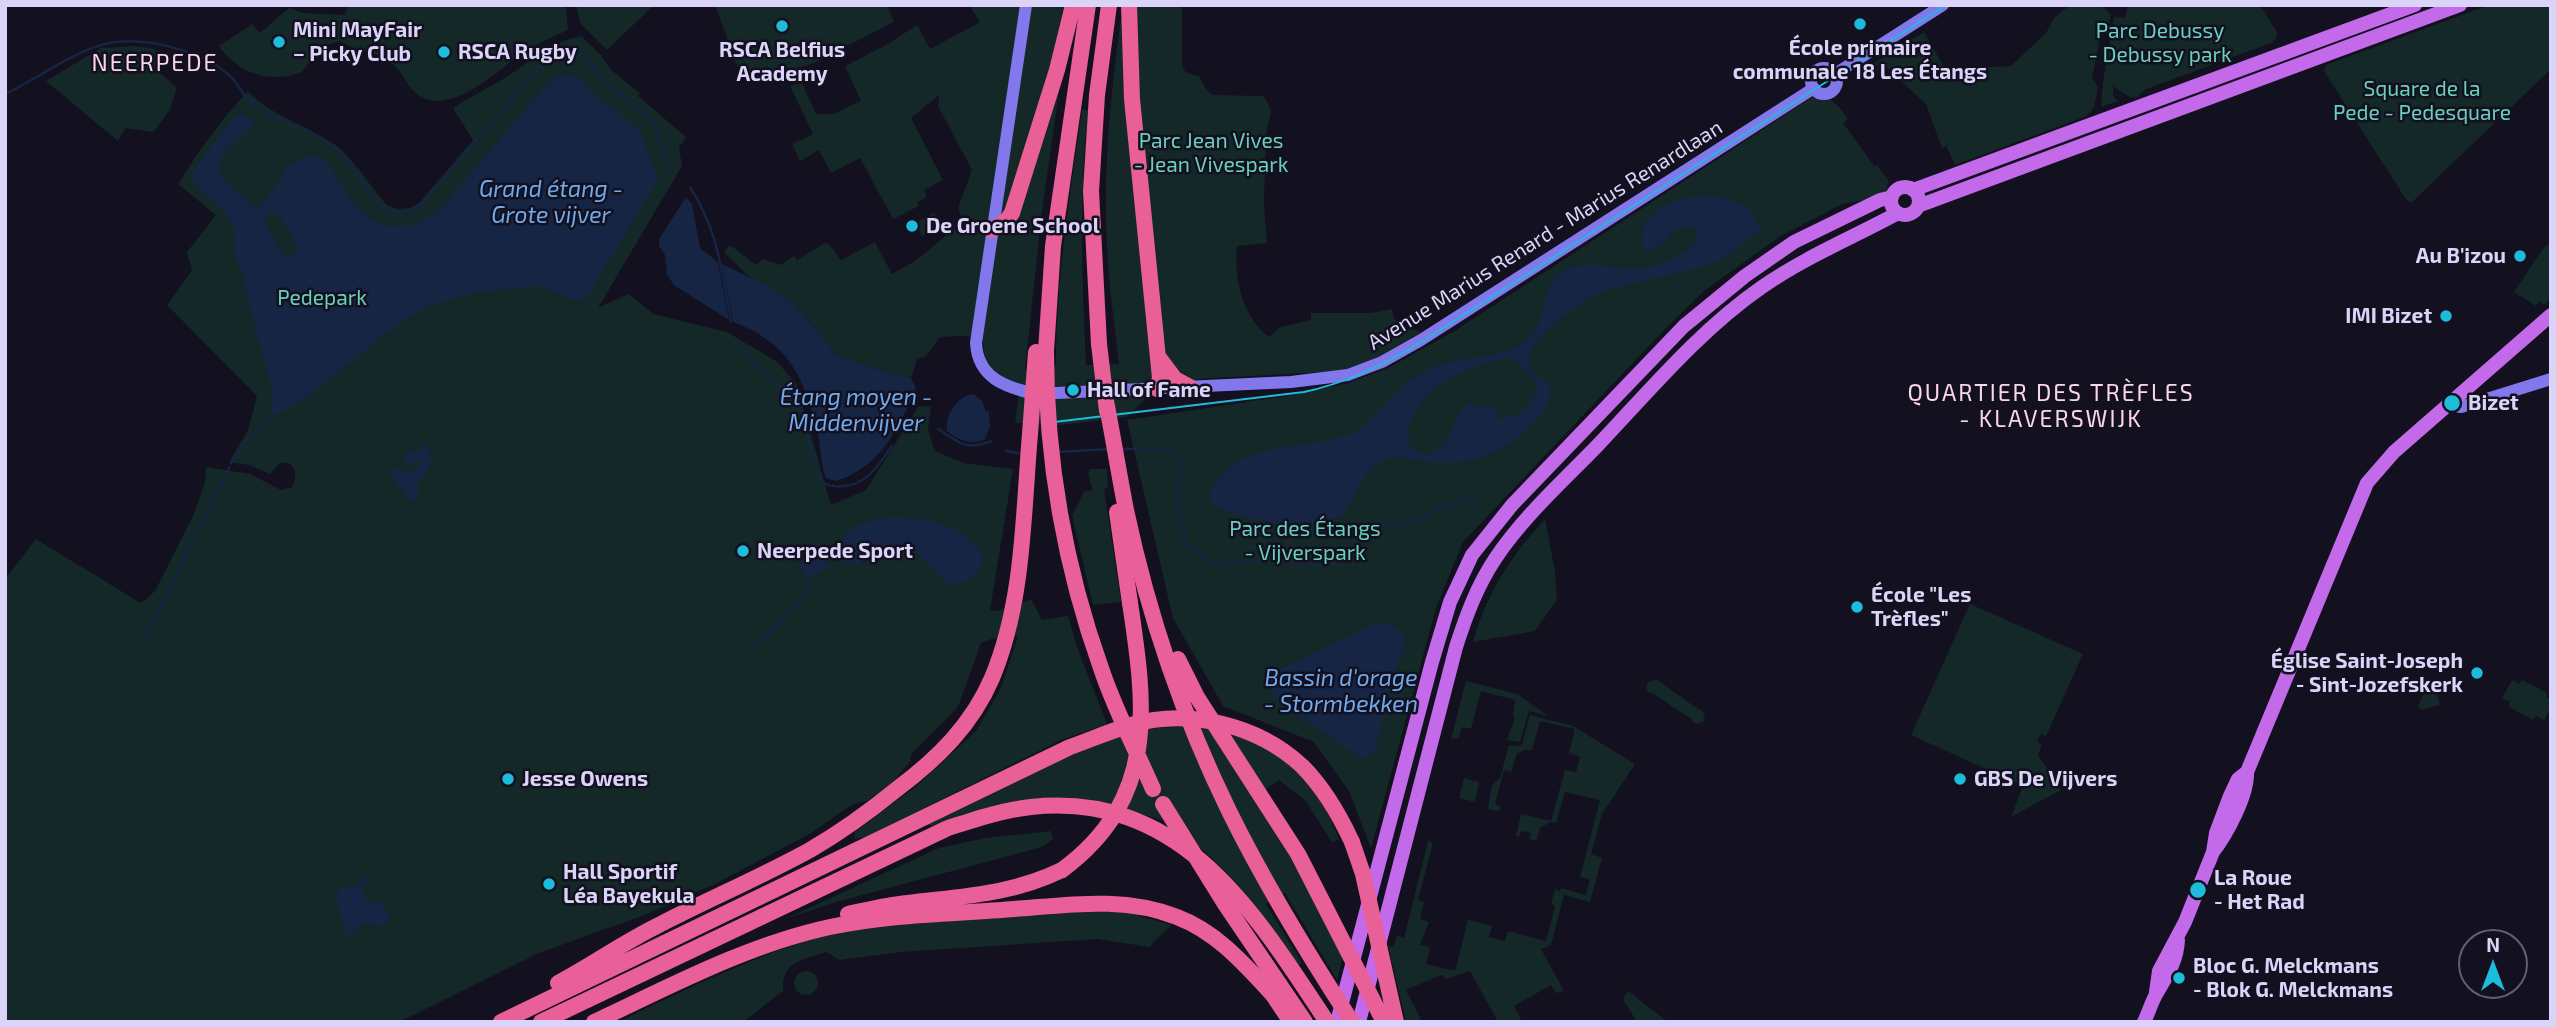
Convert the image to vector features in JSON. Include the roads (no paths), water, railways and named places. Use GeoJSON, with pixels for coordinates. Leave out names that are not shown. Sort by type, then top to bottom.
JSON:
{"type":"FeatureCollection","features":[{"type":"Feature","properties":{"kind":"highway"},"geometry":{"type":"LineString","coordinates":[[992,230],[1010,217],[1014,206],[1057,70],[1073,5]]}},
{"type":"Feature","properties":{"kind":"highway"},"geometry":{"type":"LineString","coordinates":[[485,1022],[644,932],[836,834],[917,774],[946,748],[975,711],[991,681],[1003,647],[1013,603],[1062,177],[1088,5]]}},
{"type":"Feature","properties":{"kind":"highway"},"geometry":{"type":"LineString","coordinates":[[580,1022],[743,950],[789,934],[884,906],[980,896],[1016,889],[1062,870],[1092,845],[1117,812],[1134,775],[1142,730],[1139,664],[1117,512],[1099,344],[1091,236],[1091,177],[1097,95],[1109,5]]}},
{"type":"Feature","properties":{"kind":"highway"},"geometry":{"type":"LineString","coordinates":[[1129,5],[1132,99],[1158,356],[1160,383],[1157,389]]}},
{"type":"Feature","properties":{"kind":"highway"},"geometry":{"type":"LineString","coordinates":[[995,210],[1007,211],[1014,206]]}},
{"type":"Feature","properties":{"kind":"highway"},"geometry":{"type":"LineString","coordinates":[[1041,351],[1054,472],[1068,558],[1102,674],[1153,789],[1225,904],[1305,1022]]}},
{"type":"Feature","properties":{"kind":"highway"},"geometry":{"type":"LineString","coordinates":[[1158,356],[1175,379],[1190,387]]}},
{"type":"Feature","properties":{"kind":"highway"},"geometry":{"type":"LineString","coordinates":[[1106,401],[1126,510],[1159,632],[1188,713],[1228,809],[1291,926],[1352,1022]]}},
{"type":"Feature","properties":{"kind":"highway"},"geometry":{"type":"LineString","coordinates":[[1159,632],[1305,867],[1384,1022]]}},
{"type":"Feature","properties":{"kind":"highway"},"geometry":{"type":"LineString","coordinates":[[501,1022],[1070,747],[1132,724],[1204,720],[1245,731],[1283,751],[1322,789],[1340,817],[1352,842],[1365,884],[1396,1022]]}},
{"type":"Feature","properties":{"kind":"highway"},"geometry":{"type":"LineString","coordinates":[[1153,789],[1166,823],[1291,1022]]}},
{"type":"Feature","properties":{"kind":"highway"},"geometry":{"type":"LineString","coordinates":[[541,1022],[948,828],[1004,811],[1032,807],[1083,808],[1106,812],[1148,826],[1186,848],[1210,867],[1252,912],[1327,1022]]}},
{"type":"Feature","properties":{"kind":"highway"},"geometry":{"type":"LineString","coordinates":[[789,934],[863,922],[1108,903],[1161,912],[1190,923],[1218,940],[1246,965],[1274,996]]}},
{"type":"Feature","properties":{"kind":"highway"},"geometry":{"type":"LineString","coordinates":[[594,1022],[743,950]]}},
{"type":"Feature","properties":{"kind":"main road"},"geometry":{"type":"LineString","coordinates":[[1337,1022],[1418,716],[1449,605],[1460,578],[1472,555],[1512,505],[1684,326],[1794,242],[1880,200],[1892,197],[1899,189],[1913,190],[2415,5]]}},
{"type":"Feature","properties":{"kind":"main road"},"geometry":{"type":"LineString","coordinates":[[1359,1022],[1456,647],[1481,582],[1510,538],[1695,344],[1741,303],[1817,253],[1898,213],[1909,214],[1918,206],[2460,5]]}},
{"type":"Feature","properties":{"kind":"main road"},"geometry":{"type":"LineString","coordinates":[[1913,190],[1918,206]]}},
{"type":"Feature","properties":{"kind":"main road"},"geometry":{"type":"LineString","coordinates":[[1892,197],[1893,208],[1898,213]]}},
{"type":"Feature","properties":{"kind":"main road"},"geometry":{"type":"LineString","coordinates":[[2144,1022],[2156,992],[2159,971],[2168,950],[2178,939],[2213,852],[2224,839],[2247,782],[2247,772],[2367,483],[2394,452],[2551,315]]}},
{"type":"Feature","properties":{"kind":"main road"},"geometry":{"type":"LineString","coordinates":[[1418,716],[1437,721]]}},
{"type":"Feature","properties":{"kind":"street"},"geometry":{"type":"LineString","coordinates":[[992,230],[1026,5]]}},
{"type":"Feature","properties":{"kind":"street","name":"Avenue Marius Renard - Marius Renardlaan"},"geometry":{"type":"LineString","coordinates":[[992,230],[976,343],[978,360],[985,371],[1010,387],[1043,395],[1291,382],[1352,374],[1382,362],[1441,328],[1814,88],[1822,94],[1830,92],[1836,85],[1835,74],[1943,5]]}},
{"type":"Feature","properties":{"kind":"street"},"geometry":{"type":"LineString","coordinates":[[2449,405],[2461,407],[2551,379]]}},
{"type":"Feature","properties":{"kind":"water","name":"Grand étang - Grote vijver"},"geometry":{"type":"Polygon","coordinates":[[[573,75],[584,81],[593,93],[640,131],[658,180],[587,297],[576,301],[540,286],[479,292],[429,306],[393,328],[303,400],[281,413],[272,414],[272,389],[242,270],[234,253],[234,227],[220,206],[195,185],[191,176],[235,116],[241,114],[255,121],[224,154],[219,171],[229,186],[258,209],[278,184],[287,166],[303,157],[313,156],[326,161],[357,208],[383,227],[412,225],[436,214],[555,77],[573,75]],[[270,214],[265,218],[267,228],[285,256],[295,254],[298,246],[280,216],[270,214]]]}},
{"type":"Feature","properties":{"kind":"water"},"geometry":{"type":"Polygon","coordinates":[[[1700,196],[1722,198],[1744,205],[1761,232],[1749,238],[1728,256],[1707,266],[1603,291],[1586,300],[1556,323],[1534,345],[1530,358],[1531,372],[1551,390],[1549,400],[1523,433],[1496,452],[1481,458],[1448,463],[1402,457],[1384,460],[1365,476],[1343,514],[1317,523],[1277,523],[1256,519],[1221,509],[1211,502],[1210,492],[1216,482],[1233,466],[1248,457],[1352,433],[1370,421],[1404,386],[1428,370],[1445,363],[1497,354],[1520,345],[1535,329],[1549,289],[1561,273],[1584,265],[1624,269],[1648,268],[1684,252],[1696,241],[1696,231],[1681,227],[1648,252],[1644,250],[1642,236],[1645,224],[1662,207],[1700,196]],[[1510,358],[1477,366],[1441,385],[1415,412],[1409,429],[1410,446],[1425,455],[1436,450],[1449,438],[1458,415],[1470,403],[1496,408],[1497,419],[1524,410],[1538,385],[1510,358]]]}},
{"type":"Feature","properties":{"kind":"water"},"geometry":{"type":"Polygon","coordinates":[[[686,197],[692,204],[700,248],[718,262],[729,320],[674,285],[667,275],[665,255],[659,246],[659,239],[686,197]]]}},
{"type":"Feature","properties":{"kind":"water","name":"Étang moyen - Middenvijver"},"geometry":{"type":"Polygon","coordinates":[[[722,264],[769,286],[795,305],[836,354],[875,369],[911,378],[916,388],[903,418],[886,445],[864,467],[836,481],[826,478],[814,419],[802,383],[794,368],[770,342],[733,322],[722,264]]]}},
{"type":"Feature","properties":{"kind":"water"},"geometry":{"type":"Polygon","coordinates":[[[974,394],[982,401],[986,412],[989,411],[990,426],[985,439],[970,442],[951,434],[947,431],[947,425],[953,407],[963,398],[974,394]]]}},
{"type":"Feature","properties":{"kind":"water"},"geometry":{"type":"Polygon","coordinates":[[[422,444],[425,444],[428,451],[430,465],[418,481],[418,500],[412,502],[390,477],[392,468],[414,472],[421,462],[420,458],[414,464],[407,465],[404,455],[413,450],[419,453],[422,444]]]}},
{"type":"Feature","properties":{"kind":"water"},"geometry":{"type":"Polygon","coordinates":[[[890,517],[926,520],[960,532],[978,547],[982,554],[981,568],[970,579],[955,584],[948,583],[920,556],[899,545],[885,547],[858,563],[843,562],[840,551],[846,534],[862,524],[890,517]]]}},
{"type":"Feature","properties":{"kind":"water"},"geometry":{"type":"Polygon","coordinates":[[[810,555],[812,560],[826,555],[830,568],[805,577],[798,558],[810,555]]]}},
{"type":"Feature","properties":{"kind":"water","name":"Bassin d'orage - Stormbekken"},"geometry":{"type":"Polygon","coordinates":[[[1376,623],[1395,626],[1403,634],[1405,646],[1393,675],[1375,751],[1368,757],[1359,757],[1275,699],[1267,685],[1269,677],[1279,670],[1376,623]]]}},
{"type":"Feature","properties":{"kind":"water"},"geometry":{"type":"Polygon","coordinates":[[[366,876],[370,878],[367,885],[361,886],[366,901],[383,902],[390,921],[381,926],[363,924],[349,936],[345,933],[336,896],[342,888],[357,886],[366,876]]]}},
{"type":"Feature","properties":{"kind":"waterway"},"geometry":{"type":"LineString","coordinates":[[5,94],[103,44],[145,42],[177,49],[220,68],[234,80],[248,99],[261,109],[316,135],[336,148],[373,197],[391,211],[400,213],[421,204],[545,61],[565,52],[584,54],[603,80],[652,120],[668,172]]}},
{"type":"Feature","properties":{"kind":"waterway"},"geometry":{"type":"LineString","coordinates":[[690,187],[713,236],[731,321]]}},
{"type":"Feature","properties":{"kind":"waterway"},"geometry":{"type":"LineString","coordinates":[[743,350],[787,393]]}},
{"type":"Feature","properties":{"kind":"waterway"},"geometry":{"type":"LineString","coordinates":[[795,399],[816,468],[825,483],[842,486],[860,481],[872,472],[892,446]]}},
{"type":"Feature","properties":{"kind":"waterway"},"geometry":{"type":"LineString","coordinates":[[231,463],[243,445],[272,414]]}},
{"type":"Feature","properties":{"kind":"waterway"},"geometry":{"type":"LineString","coordinates":[[938,429],[963,444],[976,445],[991,441]]}},
{"type":"Feature","properties":{"kind":"waterway"},"geometry":{"type":"LineString","coordinates":[[1058,452],[1111,449]]}},
{"type":"Feature","properties":{"kind":"waterway"},"geometry":{"type":"LineString","coordinates":[[1121,449],[1162,449],[1174,454],[1180,462],[1177,502],[1186,543],[1202,557],[1222,565],[1277,558],[1321,566],[1337,562],[1377,525],[1418,522],[1432,511],[1469,499],[1478,504]]}},
{"type":"Feature","properties":{"kind":"waterway"},"geometry":{"type":"LineString","coordinates":[[1006,451],[1024,454]]}},
{"type":"Feature","properties":{"kind":"waterway"},"geometry":{"type":"LineString","coordinates":[[142,639],[167,598],[187,550],[229,468]]}},
{"type":"Feature","properties":{"kind":"waterway"},"geometry":{"type":"LineString","coordinates":[[755,649],[760,640],[769,636],[771,630],[780,623],[780,619],[806,596],[810,585],[806,580],[807,576]]}},
{"type":"Feature","properties":{"kind":"tram line"},"geometry":{"type":"LineString","coordinates":[[1046,423],[1304,392],[1366,372],[1423,341],[1946,5]]}},
{"type":"Feature","properties":{"kind":"place","name":"École primaire communale 18 Les Étangs"},"geometry":{"type":"Point","coordinates":[1860,24]}},
{"type":"Feature","properties":{"kind":"place","name":"RSCA Belfius Academy"},"geometry":{"type":"Point","coordinates":[782,26]}},
{"type":"Feature","properties":{"kind":"place","name":"Mini MayFair – Picky Club"},"geometry":{"type":"Point","coordinates":[279,42]}},
{"type":"Feature","properties":{"kind":"place","name":"RSCA Rugby"},"geometry":{"type":"Point","coordinates":[444,52]}},
{"type":"Feature","properties":{"kind":"place","name":"De Groene School"},"geometry":{"type":"Point","coordinates":[912,226]}},
{"type":"Feature","properties":{"kind":"place","name":"Au B'izou"},"geometry":{"type":"Point","coordinates":[2520,256]}},
{"type":"Feature","properties":{"kind":"place","name":"IMI Bizet"},"geometry":{"type":"Point","coordinates":[2446,316]}},
{"type":"Feature","properties":{"kind":"place","name":"Hall of Fame"},"geometry":{"type":"Point","coordinates":[1073,390]}},
{"type":"Feature","properties":{"kind":"place","name":"Bizet"},"geometry":{"type":"Point","coordinates":[2452,403]}},
{"type":"Feature","properties":{"kind":"place","name":"Neerpede Sport"},"geometry":{"type":"Point","coordinates":[743,551]}},
{"type":"Feature","properties":{"kind":"place","name":"École \"Les Trèfles\""},"geometry":{"type":"Point","coordinates":[1857,607]}},
{"type":"Feature","properties":{"kind":"place","name":"Église Saint-Joseph - Sint-Jozefskerk"},"geometry":{"type":"Point","coordinates":[2477,673]}},
{"type":"Feature","properties":{"kind":"place","name":"Jesse Owens"},"geometry":{"type":"Point","coordinates":[508,779]}},
{"type":"Feature","properties":{"kind":"place","name":"GBS De Vijvers"},"geometry":{"type":"Point","coordinates":[1960,779]}},
{"type":"Feature","properties":{"kind":"place","name":"Hall Sportif Léa Bayekula"},"geometry":{"type":"Point","coordinates":[549,884]}},
{"type":"Feature","properties":{"kind":"place","name":"La Roue - Het Rad"},"geometry":{"type":"Point","coordinates":[2198,890]}},
{"type":"Feature","properties":{"kind":"place","name":"Bloc G. Melckmans - Blok G. Melckmans"},"geometry":{"type":"Point","coordinates":[2179,978]}},
{"type":"Feature","properties":{"kind":"district","name":"NEERPEDE"},"geometry":{"type":"Point","coordinates":[155,63]}},
{"type":"Feature","properties":{"kind":"district","name":"QUARTIER DES TRÈFLES - KLAVERSWIJK"},"geometry":{"type":"Point","coordinates":[2051,406]}},
{"type":"Feature","properties":{"kind":"park label","name":"Parc Debussy - Debussy park"},"geometry":{"type":"Point","coordinates":[2160,43]}},
{"type":"Feature","properties":{"kind":"park label","name":"Square de la Pede - Pedesquare"},"geometry":{"type":"Point","coordinates":[2422,101]}},
{"type":"Feature","properties":{"kind":"park label","name":"Parc Jean Vives - Jean Vivespark"},"geometry":{"type":"Point","coordinates":[1211,153]}},
{"type":"Feature","properties":{"kind":"park label","name":"Pedepark"},"geometry":{"type":"Point","coordinates":[322,298]}},
{"type":"Feature","properties":{"kind":"park label","name":"Parc des Étangs - Vijverspark"},"geometry":{"type":"Point","coordinates":[1305,541]}}]}
